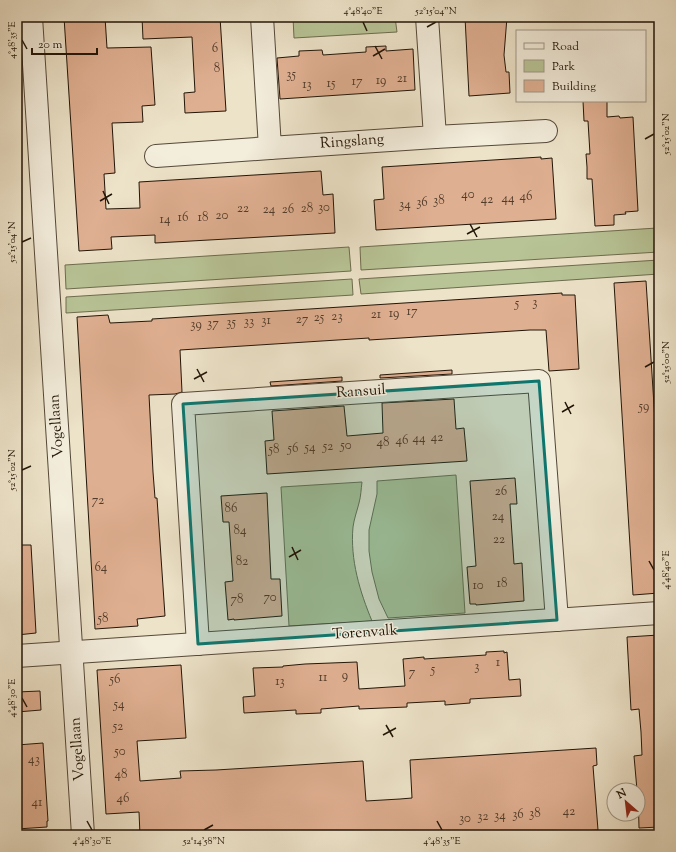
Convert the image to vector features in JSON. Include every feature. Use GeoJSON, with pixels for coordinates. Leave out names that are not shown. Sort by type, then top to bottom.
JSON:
{"type":"FeatureCollection","features":[{"type":"Feature","properties":{"kind":"street","name":"Vogellaan"},"geometry":{"type":"LineString","coordinates":[[31,17],[25,52],[72,652],[83,835]]}},
{"type":"Feature","properties":{"kind":"street"},"geometry":{"type":"LineString","coordinates":[[262,17],[270,148]]}},
{"type":"Feature","properties":{"kind":"street"},"geometry":{"type":"LineString","coordinates":[[426,17],[434,138]]}},
{"type":"Feature","properties":{"kind":"street","name":"Ringslang"},"geometry":{"type":"LineString","coordinates":[[156,156],[546,131]]}},
{"type":"Feature","properties":{"kind":"street","name":"Ransuil"},"geometry":{"type":"LineString","coordinates":[[198,644],[183,404],[539,381],[557,620]]}},
{"type":"Feature","properties":{"kind":"street","name":"Torenvalk"},"geometry":{"type":"LineString","coordinates":[[17,656],[659,613]]}},
{"type":"Feature","properties":{"kind":"highlighted area"},"geometry":{"type":"Polygon","coordinates":[[[539,381],[557,620],[198,644],[183,404],[539,381]]]}},
{"type":"Feature","properties":{"kind":"green space"},"geometry":{"type":"Polygon","coordinates":[[[293,17],[395,17],[397,32],[294,38],[293,17]]]}},
{"type":"Feature","properties":{"kind":"green space"},"geometry":{"type":"Polygon","coordinates":[[[657,228],[659,252],[361,270],[360,247],[657,228]]]}},
{"type":"Feature","properties":{"kind":"green space"},"geometry":{"type":"Polygon","coordinates":[[[349,247],[351,271],[66,289],[65,265],[349,247]]]}},
{"type":"Feature","properties":{"kind":"green space"},"geometry":{"type":"Polygon","coordinates":[[[659,260],[659,274],[361,294],[359,279],[659,260]]]}},
{"type":"Feature","properties":{"kind":"green space"},"geometry":{"type":"Polygon","coordinates":[[[352,279],[353,295],[66,313],[66,297],[352,279]]]}},
{"type":"Feature","properties":{"kind":"green space"},"geometry":{"type":"Polygon","coordinates":[[[456,475],[465,613],[388,618],[379,599],[372,572],[369,551],[369,530],[377,494],[377,481],[456,475]]]}},
{"type":"Feature","properties":{"kind":"green space"},"geometry":{"type":"Polygon","coordinates":[[[362,482],[352,539],[357,576],[372,621],[289,626],[281,487],[362,482]]]}},
{"type":"Feature","properties":{"kind":"building"},"geometry":{"type":"Polygon","coordinates":[[[64,17],[105,17],[107,48],[151,47],[155,105],[142,106],[143,122],[112,123],[115,173],[104,174],[106,209],[140,208],[139,182],[321,171],[323,195],[333,194],[335,233],[155,243],[155,235],[111,237],[112,249],[79,251],[64,17]]]}},
{"type":"Feature","properties":{"kind":"building"},"geometry":{"type":"Polygon","coordinates":[[[142,17],[220,17],[226,111],[185,113],[184,93],[195,92],[192,37],[143,39],[142,17]]]}},
{"type":"Feature","properties":{"kind":"building"},"geometry":{"type":"Polygon","coordinates":[[[465,17],[507,17],[504,55],[506,72],[509,72],[510,93],[469,96],[465,17]]]}},
{"type":"Feature","properties":{"kind":"building"},"geometry":{"type":"Polygon","coordinates":[[[386,46],[386,51],[413,49],[415,90],[280,99],[277,58],[299,56],[299,51],[322,50],[323,55],[366,52],[366,47],[386,46]]]}},
{"type":"Feature","properties":{"kind":"building"},"geometry":{"type":"Polygon","coordinates":[[[583,102],[607,102],[607,117],[633,117],[638,211],[614,215],[614,225],[595,226],[592,179],[587,179],[586,154],[590,154],[588,121],[584,121],[583,102]]]}},
{"type":"Feature","properties":{"kind":"building"},"geometry":{"type":"Polygon","coordinates":[[[541,157],[541,159],[552,158],[556,219],[376,230],[374,200],[384,199],[382,167],[541,157]]]}},
{"type":"Feature","properties":{"kind":"building"},"geometry":{"type":"Polygon","coordinates":[[[646,281],[659,483],[659,593],[633,595],[614,283],[646,281]]]}},
{"type":"Feature","properties":{"kind":"building"},"geometry":{"type":"Polygon","coordinates":[[[562,293],[562,295],[575,295],[579,369],[549,371],[546,330],[369,340],[369,338],[180,350],[182,392],[175,394],[149,395],[153,472],[155,498],[157,498],[165,616],[137,619],[138,626],[95,629],[77,317],[108,315],[110,323],[152,321],[152,319],[562,293]]]}},
{"type":"Feature","properties":{"kind":"building"},"geometry":{"type":"Polygon","coordinates":[[[452,370],[452,374],[380,378],[380,375],[452,370]]]}},
{"type":"Feature","properties":{"kind":"building"},"geometry":{"type":"Polygon","coordinates":[[[342,377],[342,381],[271,386],[270,382],[342,377]]]}},
{"type":"Feature","properties":{"kind":"building"},"geometry":{"type":"Polygon","coordinates":[[[454,399],[456,429],[464,428],[467,461],[267,474],[265,441],[274,440],[272,411],[344,406],[347,436],[383,433],[382,403],[454,399]]]}},
{"type":"Feature","properties":{"kind":"building"},"geometry":{"type":"Polygon","coordinates":[[[515,478],[517,504],[510,504],[514,564],[522,563],[524,601],[476,605],[470,604],[467,567],[476,566],[470,481],[515,478]]]}},
{"type":"Feature","properties":{"kind":"building"},"geometry":{"type":"Polygon","coordinates":[[[267,493],[271,579],[280,579],[282,616],[228,620],[225,582],[233,581],[229,522],[223,522],[221,496],[267,493]]]}},
{"type":"Feature","properties":{"kind":"building"},"geometry":{"type":"Polygon","coordinates":[[[17,545],[31,545],[36,633],[17,635],[17,545]]]}},
{"type":"Feature","properties":{"kind":"building"},"geometry":{"type":"Polygon","coordinates":[[[659,635],[659,827],[639,828],[639,822],[646,822],[646,782],[636,782],[634,756],[642,755],[641,732],[639,709],[631,710],[627,637],[659,635]]]}},
{"type":"Feature","properties":{"kind":"building"},"geometry":{"type":"Polygon","coordinates":[[[504,651],[504,653],[507,652],[509,680],[520,679],[521,696],[470,699],[470,703],[445,705],[445,701],[407,703],[407,707],[359,709],[359,706],[321,709],[321,713],[296,714],[296,710],[244,713],[243,697],[255,696],[253,668],[357,662],[359,689],[405,686],[403,659],[486,655],[486,652],[504,651]]]}},
{"type":"Feature","properties":{"kind":"building"},"geometry":{"type":"Polygon","coordinates":[[[181,665],[186,738],[137,741],[140,781],[181,778],[180,771],[363,761],[366,801],[400,799],[412,798],[410,760],[596,748],[597,765],[593,766],[598,830],[512,835],[140,835],[139,812],[106,814],[97,670],[181,665]]]}},
{"type":"Feature","properties":{"kind":"building"},"geometry":{"type":"Polygon","coordinates":[[[40,691],[41,710],[17,712],[17,692],[40,691]]]}},
{"type":"Feature","properties":{"kind":"building"},"geometry":{"type":"Polygon","coordinates":[[[43,743],[48,821],[47,827],[17,829],[17,745],[43,743]]]}}]}
